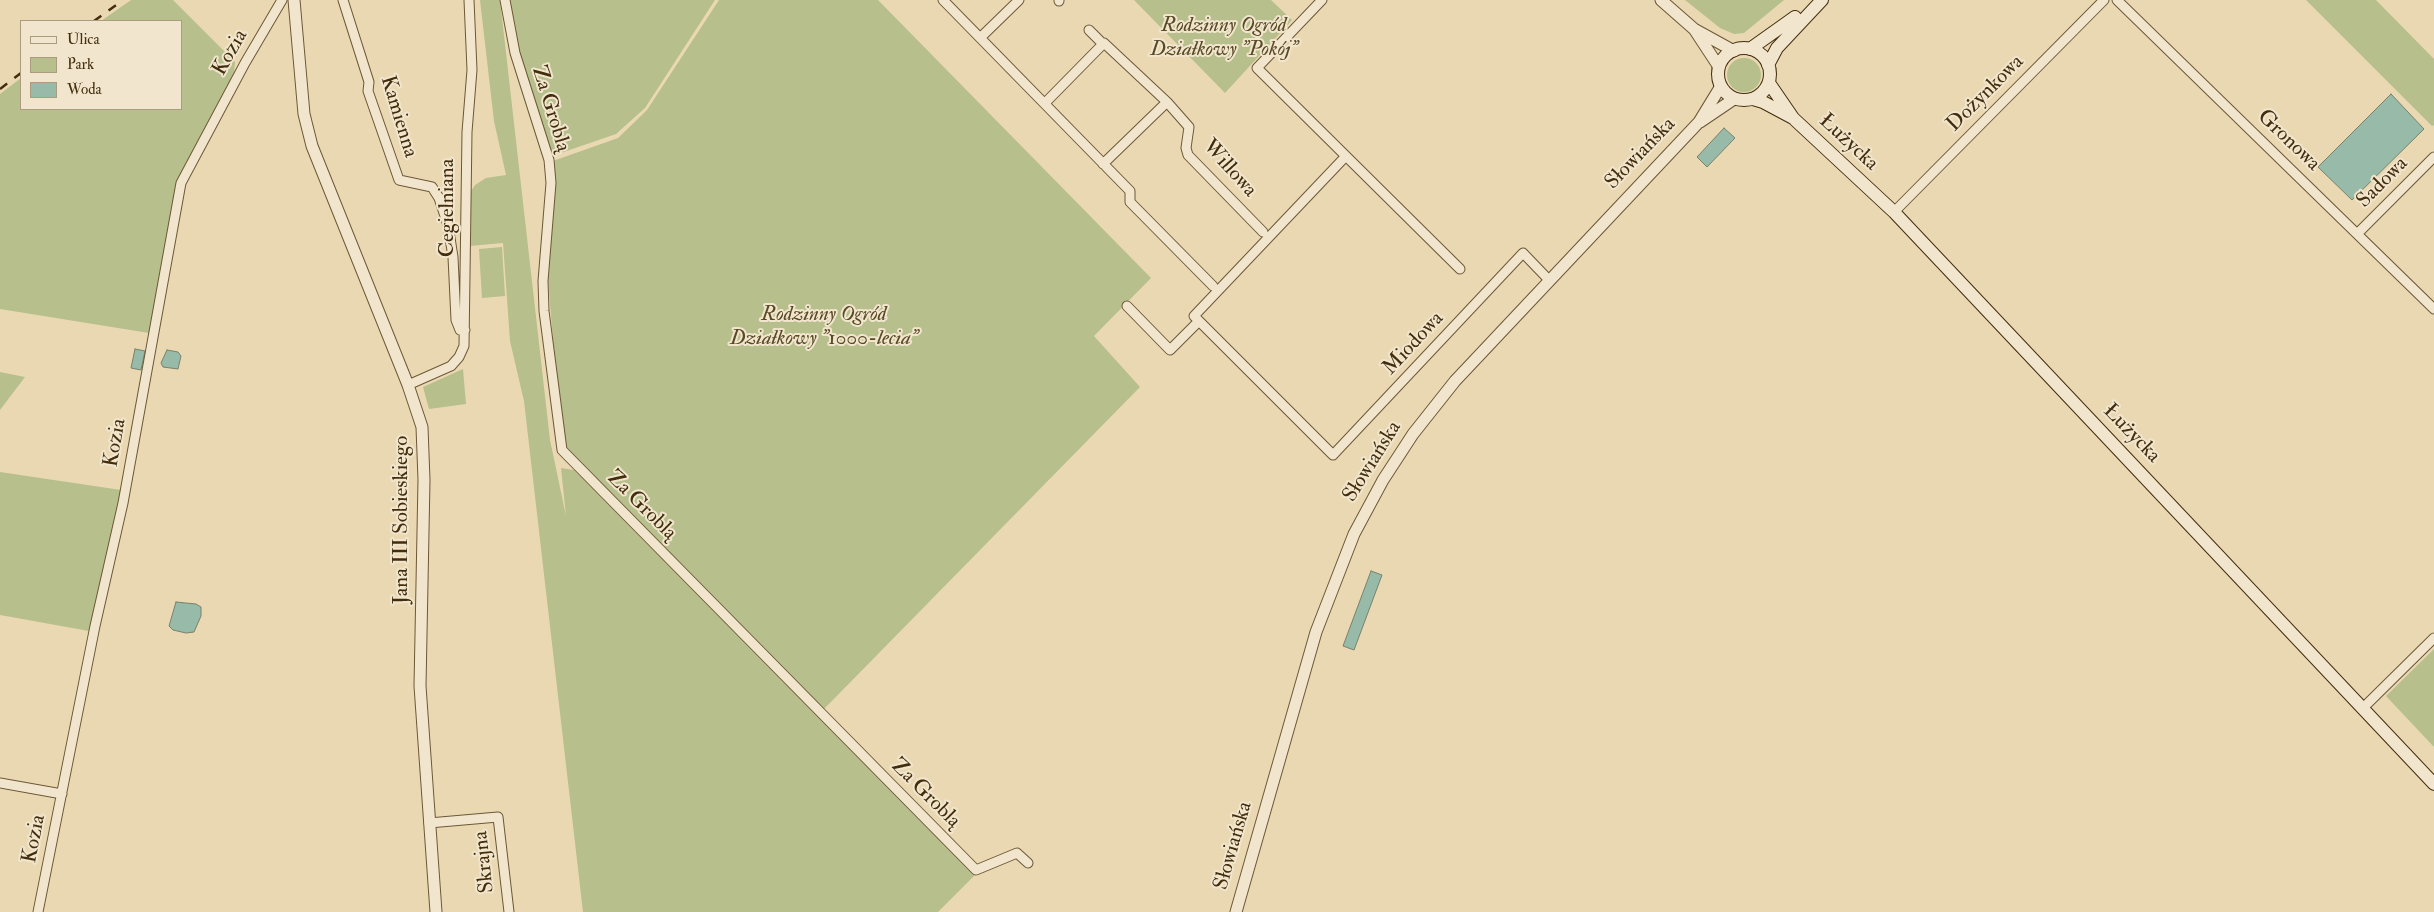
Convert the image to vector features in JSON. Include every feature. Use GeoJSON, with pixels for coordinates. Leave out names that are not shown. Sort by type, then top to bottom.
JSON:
{"type":"FeatureCollection","features":[{"type":"Feature","properties":{"kind":"main road"},"geometry":{"type":"LineString","coordinates":[[1818,3],[1777,48],[1768,65],[1769,83],[1763,93],[1753,99],[1734,99],[1721,86],[1719,67],[1722,60],[1734,51],[1750,49],[1802,12],[1818,3]]}},
{"type":"Feature","properties":{"kind":"main road"},"geometry":{"type":"LineString","coordinates":[[1750,49],[1761,55],[1768,65]]}},
{"type":"Feature","properties":{"kind":"main road","name":"Łużycka"},"geometry":{"type":"LineString","coordinates":[[1769,83],[1792,118]]}},
{"type":"Feature","properties":{"kind":"main road","name":"Łużycka"},"geometry":{"type":"LineString","coordinates":[[1753,99],[1763,102],[1792,118],[1894,212],[2434,784]]}},
{"type":"Feature","properties":{"kind":"street","name":"Kozia"},"geometry":{"type":"LineString","coordinates":[[38,912],[95,626],[123,503],[181,183],[245,62],[282,0]]}},
{"type":"Feature","properties":{"kind":"street","name":"Jana III Sobieskiego"},"geometry":{"type":"LineString","coordinates":[[294,0],[304,114],[312,146],[408,385],[420,421],[423,445],[420,686],[436,912]]}},
{"type":"Feature","properties":{"kind":"street","name":"Kamienna"},"geometry":{"type":"LineString","coordinates":[[343,0],[369,82],[368,91],[399,180],[422,183],[435,190],[444,211],[453,257],[456,320],[460,330],[465,330]]}},
{"type":"Feature","properties":{"kind":"street","name":"Cegielniana"},"geometry":{"type":"LineString","coordinates":[[408,385],[440,372],[456,362],[464,346],[467,132],[472,70],[469,0]]}},
{"type":"Feature","properties":{"kind":"street","name":"Za Groblą"},"geometry":{"type":"LineString","coordinates":[[505,0],[515,53],[549,160],[551,184],[543,282],[544,311],[562,450],[976,870],[1017,853],[1028,863]]}},
{"type":"Feature","properties":{"kind":"street"},"geometry":{"type":"LineString","coordinates":[[943,0],[1130,191],[1130,202],[1213,286]]}},
{"type":"Feature","properties":{"kind":"street"},"geometry":{"type":"LineString","coordinates":[[980,38],[1019,0]]}},
{"type":"Feature","properties":{"kind":"street"},"geometry":{"type":"LineString","coordinates":[[1322,0],[1257,68],[1460,269]]}},
{"type":"Feature","properties":{"kind":"street"},"geometry":{"type":"LineString","coordinates":[[1661,0],[1694,29],[1734,51]]}},
{"type":"Feature","properties":{"kind":"street","name":"Dożynkowa"},"geometry":{"type":"LineString","coordinates":[[1894,212],[2104,0]]}},
{"type":"Feature","properties":{"kind":"street","name":"Gronowa"},"geometry":{"type":"LineString","coordinates":[[2118,0],[2434,309]]}},
{"type":"Feature","properties":{"kind":"street"},"geometry":{"type":"LineString","coordinates":[[1694,29],[1719,67]]}},
{"type":"Feature","properties":{"kind":"street","name":"Willowa"},"geometry":{"type":"LineString","coordinates":[[1088,30],[1167,102],[1189,127],[1186,148],[1188,155],[1263,232]]}},
{"type":"Feature","properties":{"kind":"street"},"geometry":{"type":"LineString","coordinates":[[1045,103],[1103,44]]}},
{"type":"Feature","properties":{"kind":"street","name":"Słowiańska"},"geometry":{"type":"LineString","coordinates":[[1236,912],[1316,632],[1363,517],[1405,445],[1439,400],[1549,280],[1699,122],[1721,86]]}},
{"type":"Feature","properties":{"kind":"street","name":"Słowiańska"},"geometry":{"type":"LineString","coordinates":[[1699,122],[1734,99]]}},
{"type":"Feature","properties":{"kind":"street"},"geometry":{"type":"LineString","coordinates":[[1103,164],[1167,102]]}},
{"type":"Feature","properties":{"kind":"street"},"geometry":{"type":"LineString","coordinates":[[1126,306],[1170,350],[1199,321],[1194,316],[1346,156]]}},
{"type":"Feature","properties":{"kind":"street","name":"Sadowa"},"geometry":{"type":"LineString","coordinates":[[2357,234],[2434,157]]}},
{"type":"Feature","properties":{"kind":"street","name":"Miodowa"},"geometry":{"type":"LineString","coordinates":[[1199,321],[1333,455],[1523,253],[1549,280]]}},
{"type":"Feature","properties":{"kind":"street"},"geometry":{"type":"LineString","coordinates":[[2363,708],[2434,638]]}},
{"type":"Feature","properties":{"kind":"street"},"geometry":{"type":"LineString","coordinates":[[0,783],[62,794]]}},
{"type":"Feature","properties":{"kind":"street","name":"Skrajna"},"geometry":{"type":"LineString","coordinates":[[429,823],[498,817],[508,912]]}},
{"type":"Feature","properties":{"kind":"green space"},"geometry":{"type":"Polygon","coordinates":[[[131,0],[173,0],[235,62],[234,74],[178,184],[149,333],[0,309],[0,94],[20,79],[20,110],[182,110],[182,20],[102,20],[131,0]]]}},
{"type":"Feature","properties":{"kind":"green space"},"geometry":{"type":"Polygon","coordinates":[[[480,0],[500,0],[550,440],[566,516],[561,468],[574,470],[975,875],[938,912],[583,912],[524,401],[510,341],[503,243],[470,246],[469,194],[475,185],[486,178],[506,175],[494,121],[480,0]]]}},
{"type":"Feature","properties":{"kind":"green space"},"geometry":{"type":"Polygon","coordinates":[[[507,0],[715,0],[645,108],[616,134],[552,156],[517,52],[507,0]]]}},
{"type":"Feature","properties":{"kind":"green space","name":"Rodzinny Ogród Działkowy \"1000-lecia\""},"geometry":{"type":"Polygon","coordinates":[[[719,0],[878,0],[1151,278],[1094,336],[1140,387],[824,709],[566,448],[558,403],[548,278],[553,161],[618,138],[647,110],[719,0]]]}},
{"type":"Feature","properties":{"kind":"green space","name":"Rodzinny Ogród Działkowy \"Pokój\""},"geometry":{"type":"Polygon","coordinates":[[[1134,0],[1271,0],[1292,20],[1225,93],[1134,0]]]}},
{"type":"Feature","properties":{"kind":"green space"},"geometry":{"type":"Polygon","coordinates":[[[1685,0],[1784,0],[1744,33],[1734,34],[1720,28],[1685,0]]]}},
{"type":"Feature","properties":{"kind":"green space"},"geometry":{"type":"Polygon","coordinates":[[[2306,0],[2376,0],[2434,59],[2434,125],[2432,126],[2306,0]]]}},
{"type":"Feature","properties":{"kind":"green space"},"geometry":{"type":"Polygon","coordinates":[[[1744,58],[1751,59],[1756,63],[1760,68],[1760,82],[1756,87],[1751,91],[1744,92],[1737,91],[1732,87],[1728,82],[1727,75],[1728,68],[1732,63],[1737,59],[1744,58]]]}},
{"type":"Feature","properties":{"kind":"green space"},"geometry":{"type":"Polygon","coordinates":[[[502,247],[505,296],[482,298],[479,249],[502,247]]]}},
{"type":"Feature","properties":{"kind":"green space"},"geometry":{"type":"Polygon","coordinates":[[[463,369],[466,404],[429,409],[423,387],[463,369]]]}},
{"type":"Feature","properties":{"kind":"green space"},"geometry":{"type":"Polygon","coordinates":[[[0,372],[25,377],[0,410],[0,372]]]}},
{"type":"Feature","properties":{"kind":"green space"},"geometry":{"type":"Polygon","coordinates":[[[0,472],[121,490],[92,629],[89,631],[0,615],[0,472]]]}},
{"type":"Feature","properties":{"kind":"green space"},"geometry":{"type":"Polygon","coordinates":[[[2434,649],[2434,747],[2386,696],[2434,649]]]}},
{"type":"Feature","properties":{"kind":"water"},"geometry":{"type":"Polygon","coordinates":[[[2391,94],[2424,129],[2352,200],[2318,167],[2391,94]]]}},
{"type":"Feature","properties":{"kind":"water"},"geometry":{"type":"Polygon","coordinates":[[[1724,128],[1735,138],[1707,167],[1697,157],[1724,128]]]}},
{"type":"Feature","properties":{"kind":"water"},"geometry":{"type":"Polygon","coordinates":[[[135,349],[145,351],[141,370],[131,368],[135,349]]]}},
{"type":"Feature","properties":{"kind":"water"},"geometry":{"type":"Polygon","coordinates":[[[167,350],[178,352],[181,356],[178,369],[163,367],[161,363],[167,350]]]}},
{"type":"Feature","properties":{"kind":"water"},"geometry":{"type":"Polygon","coordinates":[[[1371,571],[1382,575],[1354,650],[1343,646],[1371,571]]]}},
{"type":"Feature","properties":{"kind":"water"},"geometry":{"type":"Polygon","coordinates":[[[176,602],[196,604],[201,607],[201,616],[194,632],[186,633],[173,630],[169,626],[176,602]]]}},
{"type":"Feature","properties":{"kind":"railway"},"geometry":{"type":"LineString","coordinates":[[95,20],[123,0]]}},
{"type":"Feature","properties":{"kind":"railway"},"geometry":{"type":"LineString","coordinates":[[0,89],[20,74]]}}]}
